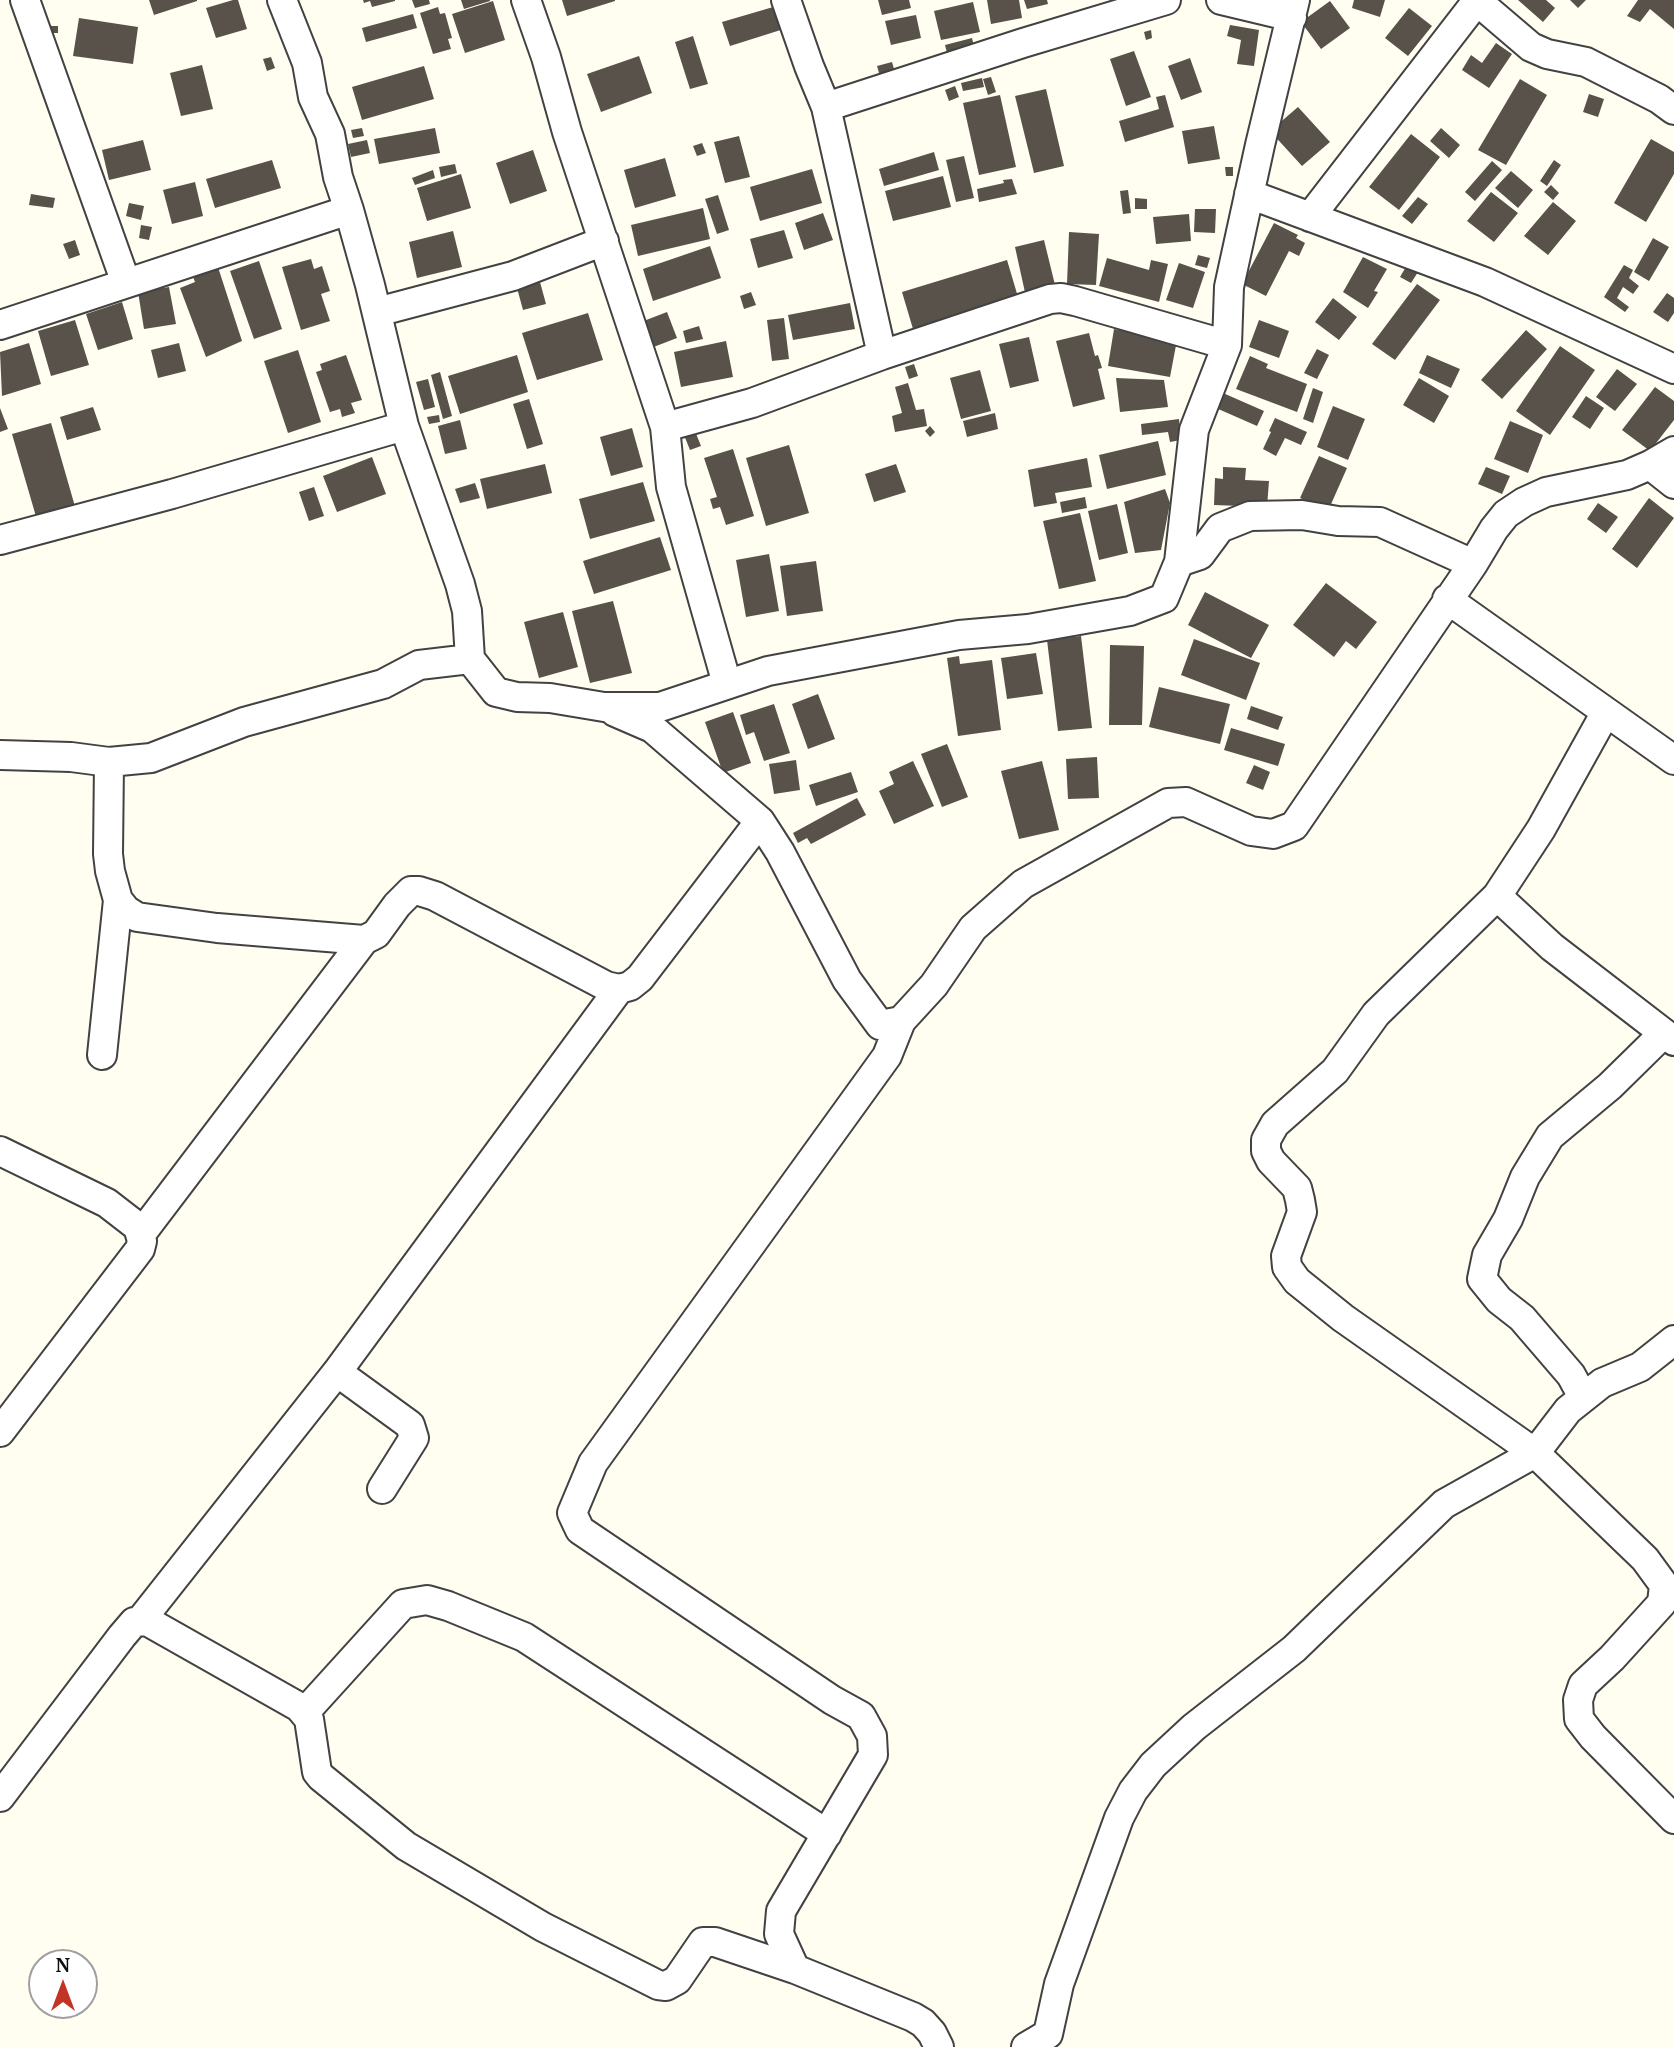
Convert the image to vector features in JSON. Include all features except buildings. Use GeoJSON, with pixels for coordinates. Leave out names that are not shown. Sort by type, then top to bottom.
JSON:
{"type":"FeatureCollection","features":[{"type":"Feature","properties":{"kind":"street"},"geometry":{"type":"LineString","coordinates":[[25,0],[126,283]]}},
{"type":"Feature","properties":{"kind":"street"},"geometry":{"type":"LineString","coordinates":[[282,0],[307,63],[313,97],[330,134],[338,177],[377,312],[404,426],[460,584],[467,611],[470,659],[496,692],[604,707],[660,707],[768,671],[959,635],[1028,629],[1130,611],[1164,598],[1179,562],[1194,430],[1227,345],[1229,287],[1294,8],[1221,0]]}},
{"type":"Feature","properties":{"kind":"street"},"geometry":{"type":"LineString","coordinates":[[526,0],[665,427],[671,487],[727,684]]}},
{"type":"Feature","properties":{"kind":"street"},"geometry":{"type":"LineString","coordinates":[[786,0],[804,53],[827,107],[883,355]]}},
{"type":"Feature","properties":{"kind":"street"},"geometry":{"type":"LineString","coordinates":[[827,107],[1166,0]]}},
{"type":"Feature","properties":{"kind":"street"},"geometry":{"type":"LineString","coordinates":[[1310,217],[1476,0],[1531,47],[1547,54],[1586,62],[1659,99],[1674,110]]}},
{"type":"Feature","properties":{"kind":"street"},"geometry":{"type":"LineString","coordinates":[[1249,194],[1485,282],[1674,369]]}},
{"type":"Feature","properties":{"kind":"street"},"geometry":{"type":"LineString","coordinates":[[0,325],[349,210]]}},
{"type":"Feature","properties":{"kind":"street"},"geometry":{"type":"LineString","coordinates":[[377,312],[513,276],[604,241]]}},
{"type":"Feature","properties":{"kind":"street"},"geometry":{"type":"LineString","coordinates":[[665,427],[752,403],[1006,312],[1061,298],[1227,345]]}},
{"type":"Feature","properties":{"kind":"street"},"geometry":{"type":"LineString","coordinates":[[0,540],[172,494],[404,426]]}},
{"type":"Feature","properties":{"kind":"street"},"geometry":{"type":"LineString","coordinates":[[795,1969],[779,1934],[781,1911],[873,1755],[872,1736],[861,1716],[832,1700],[580,1530],[572,1513],[593,1463],[887,1056],[901,1021],[934,985],[973,928],[1023,884],[1168,803],[1186,802],[1251,831],[1273,834],[1294,826],[1506,514],[1546,492],[1627,475],[1674,451]]}},
{"type":"Feature","properties":{"kind":"street"},"geometry":{"type":"LineString","coordinates":[[1650,465],[1674,484]]}},
{"type":"Feature","properties":{"kind":"street"},"geometry":{"type":"LineString","coordinates":[[1179,562],[1200,555],[1220,528],[1250,516],[1302,515],[1338,522],[1380,522],[1473,564]]}},
{"type":"Feature","properties":{"kind":"street"},"geometry":{"type":"LineString","coordinates":[[1447,599],[1674,760]]}},
{"type":"Feature","properties":{"kind":"street"},"geometry":{"type":"LineString","coordinates":[[0,755],[71,757],[109,762],[151,758],[244,722],[383,684],[419,665],[470,659]]}},
{"type":"Feature","properties":{"kind":"street"},"geometry":{"type":"LineString","coordinates":[[604,707],[652,728],[760,821],[780,852],[847,980],[880,1025],[901,1021]]}},
{"type":"Feature","properties":{"kind":"street"},"geometry":{"type":"LineString","coordinates":[[1606,712],[1541,829],[1497,896],[1376,1014],[1335,1071],[1275,1124],[1266,1140],[1266,1151],[1271,1161],[1297,1188],[1300,1200],[1302,1212],[1286,1256],[1287,1267],[1297,1281],[1343,1318],[1535,1453],[1645,1559],[1664,1585],[1662,1603],[1612,1658],[1583,1685],[1578,1700],[1579,1718],[1602,1746],[1674,1819]]}},
{"type":"Feature","properties":{"kind":"street"},"geometry":{"type":"LineString","coordinates":[[109,762],[108,854],[113,887],[125,910],[137,917],[154,920],[285,935],[364,940]]}},
{"type":"Feature","properties":{"kind":"street"},"geometry":{"type":"LineString","coordinates":[[141,1234],[364,940],[376,934],[411,891],[435,896],[606,986],[619,989],[630,986],[640,978],[760,821]]}},
{"type":"Feature","properties":{"kind":"street"},"geometry":{"type":"LineString","coordinates":[[1497,896],[1552,947],[1668,1038],[1550,1136],[1525,1177],[1508,1219],[1488,1255],[1482,1279],[1499,1300],[1522,1318],[1571,1375],[1583,1397]]}},
{"type":"Feature","properties":{"kind":"street"},"geometry":{"type":"LineString","coordinates":[[102,1055],[118,900]]}},
{"type":"Feature","properties":{"kind":"street"},"geometry":{"type":"LineString","coordinates":[[141,1620],[337,1371],[619,989]]}},
{"type":"Feature","properties":{"kind":"street"},"geometry":{"type":"LineString","coordinates":[[0,1151],[107,1203],[138,1227],[141,1234],[140,1248],[0,1432]]}},
{"type":"Feature","properties":{"kind":"street"},"geometry":{"type":"LineString","coordinates":[[1026,2047],[1048,2034],[1059,1984],[1118,1818],[1133,1791],[1153,1765],[1194,1727],[1294,1649],[1444,1504],[1535,1453],[1567,1410],[1602,1383],[1640,1367],[1674,1340]]}},
{"type":"Feature","properties":{"kind":"street"},"geometry":{"type":"LineString","coordinates":[[337,1371],[410,1425],[414,1438],[382,1489]]}},
{"type":"Feature","properties":{"kind":"street"},"geometry":{"type":"LineString","coordinates":[[305,1712],[403,1604],[427,1600],[524,1637],[827,1834]]}},
{"type":"Feature","properties":{"kind":"street"},"geometry":{"type":"LineString","coordinates":[[0,1797],[121,1636],[134,1622],[147,1621],[305,1712],[309,1719],[317,1772],[321,1776],[406,1846],[543,1927],[658,1985],[666,1986],[673,1985],[698,1946],[708,1941],[795,1969],[923,2023],[939,2047]]}}]}
